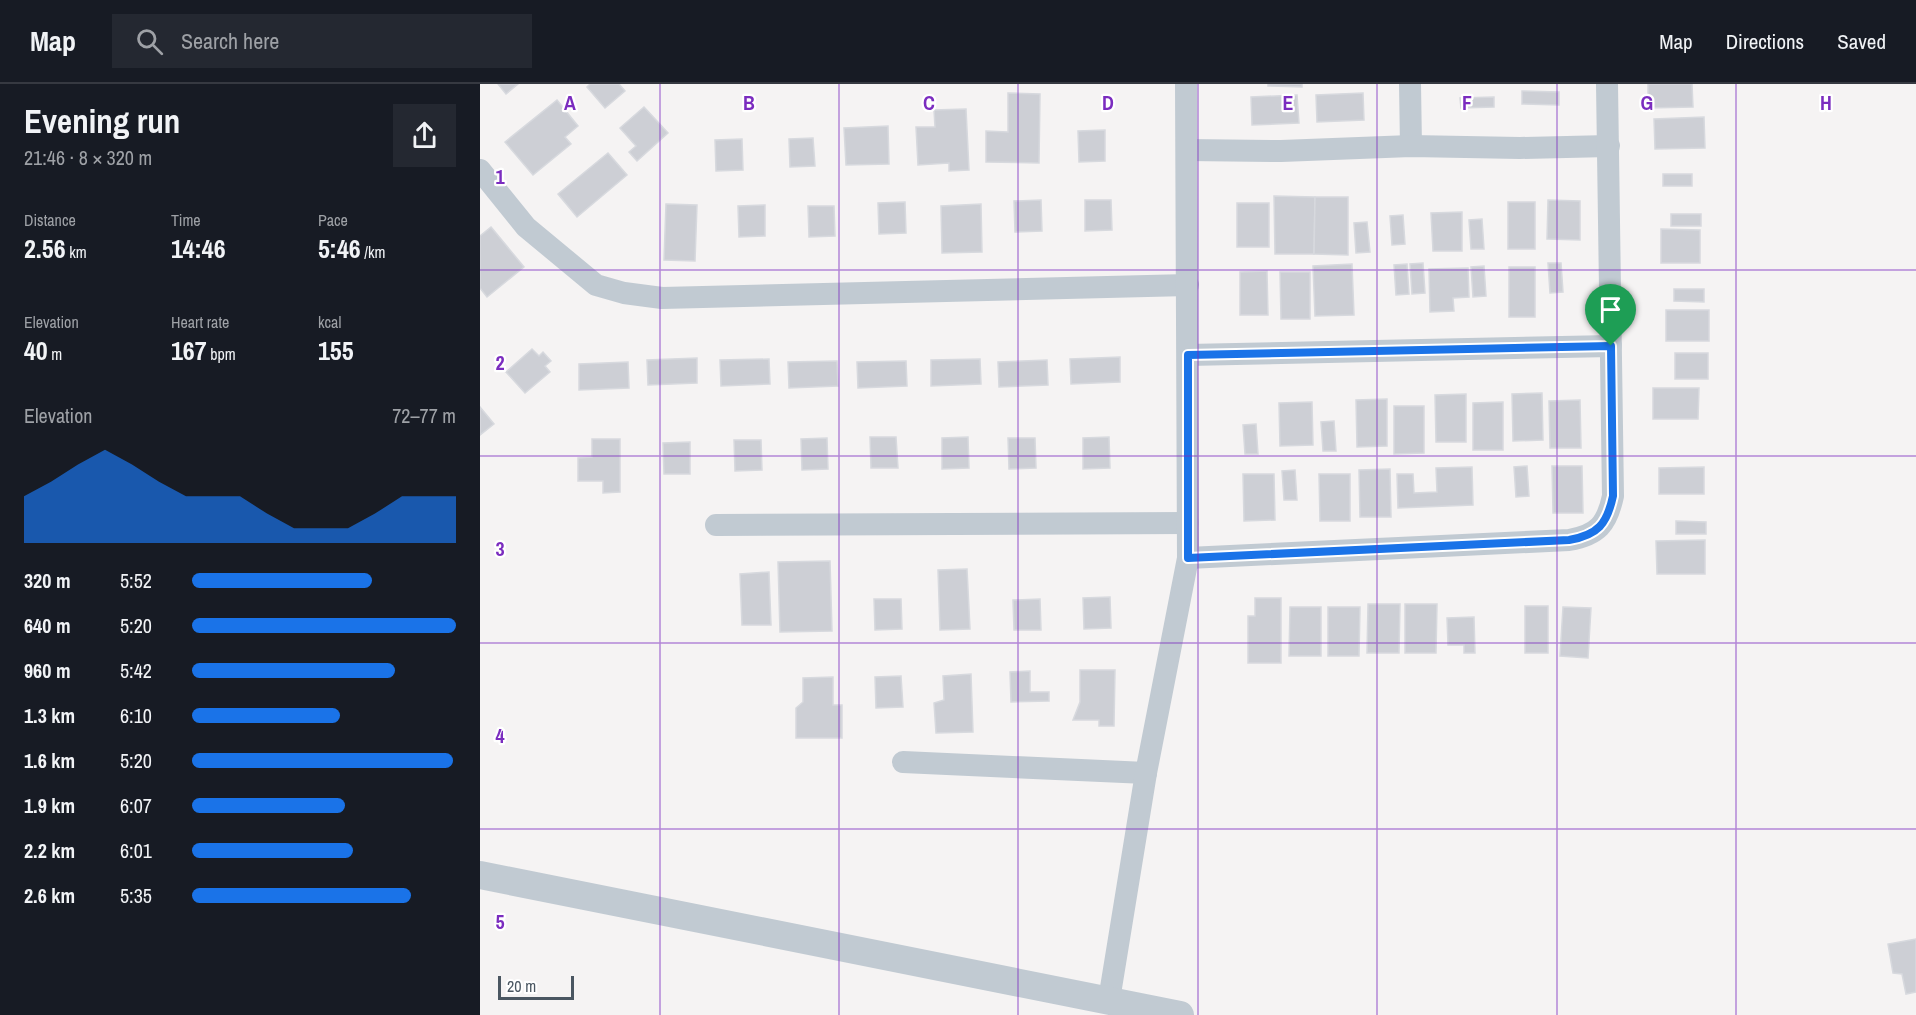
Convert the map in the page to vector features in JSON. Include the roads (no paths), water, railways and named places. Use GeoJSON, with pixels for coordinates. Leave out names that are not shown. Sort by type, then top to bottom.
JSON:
{"type":"FeatureCollection","features":[{"type":"Feature","properties":{"kind":"street"},"geometry":{"type":"LineString","coordinates":[[1109,1000],[1146,773],[1188,558],[1185,84]]}},
{"type":"Feature","properties":{"kind":"street"},"geometry":{"type":"LineString","coordinates":[[1410,84],[1412,146]]}},
{"type":"Feature","properties":{"kind":"street"},"geometry":{"type":"LineString","coordinates":[[1188,558],[1569,540],[1584,537],[1600,527],[1609,514],[1613,496],[1607,84]]}},
{"type":"Feature","properties":{"kind":"street"},"geometry":{"type":"LineString","coordinates":[[1187,150],[1281,151],[1412,146],[1520,148],[1609,146]]}},
{"type":"Feature","properties":{"kind":"street"},"geometry":{"type":"LineString","coordinates":[[480,170],[526,227],[559,256],[596,285],[624,293],[662,298],[1188,285]]}},
{"type":"Feature","properties":{"kind":"street"},"geometry":{"type":"LineString","coordinates":[[1188,355],[1611,346]]}},
{"type":"Feature","properties":{"kind":"street"},"geometry":{"type":"LineString","coordinates":[[716,525],[1188,523]]}},
{"type":"Feature","properties":{"kind":"street"},"geometry":{"type":"LineString","coordinates":[[903,762],[1146,773]]}},
{"type":"Feature","properties":{"kind":"street"},"geometry":{"type":"LineString","coordinates":[[480,875],[1180,1015]]}}]}
